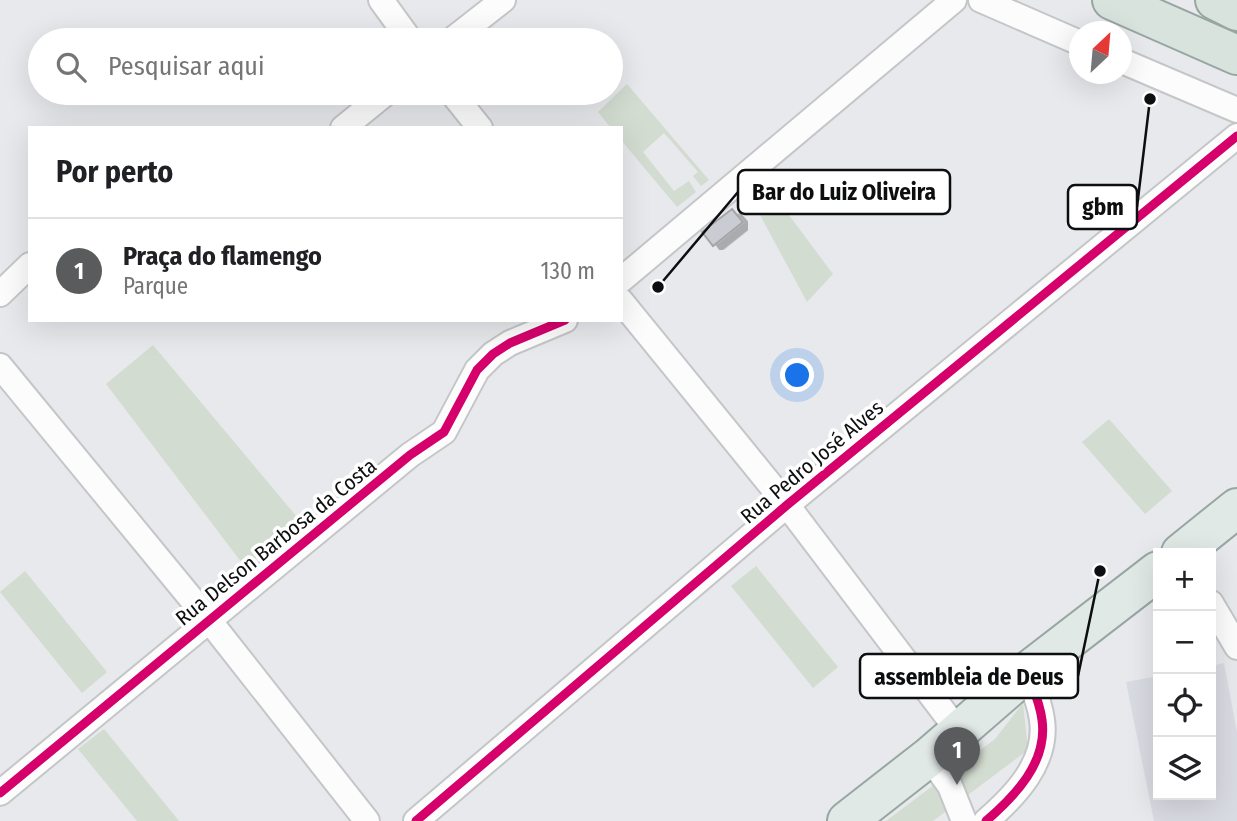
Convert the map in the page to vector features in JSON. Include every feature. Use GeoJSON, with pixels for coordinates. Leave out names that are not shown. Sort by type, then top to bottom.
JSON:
{"type":"FeatureCollection","features":[{"type":"Feature","properties":{"kind":"highway"},"geometry":{"type":"LineString","coordinates":[[1112,0],[1237,55]]}},
{"type":"Feature","properties":{"kind":"highway"},"geometry":{"type":"LineString","coordinates":[[1215,0],[1237,11]]}},
{"type":"Feature","properties":{"kind":"main road"},"geometry":{"type":"LineString","coordinates":[[1187,548],[1237,508]]}},
{"type":"Feature","properties":{"kind":"main road"},"geometry":{"type":"LineString","coordinates":[[847,821],[929,757],[1027,672],[1153,575]]}},
{"type":"Feature","properties":{"kind":"street"},"geometry":{"type":"LineString","coordinates":[[381,0],[401,28]]}},
{"type":"Feature","properties":{"kind":"street"},"geometry":{"type":"LineString","coordinates":[[467,28],[503,0]]}},
{"type":"Feature","properties":{"kind":"street"},"geometry":{"type":"LineString","coordinates":[[623,278],[954,0]]}},
{"type":"Feature","properties":{"kind":"street"},"geometry":{"type":"LineString","coordinates":[[981,0],[1069,38]]}},
{"type":"Feature","properties":{"kind":"street"},"geometry":{"type":"LineString","coordinates":[[1132,65],[1237,110]]}},
{"type":"Feature","properties":{"kind":"street"},"geometry":{"type":"LineString","coordinates":[[346,126],[372,105]]}},
{"type":"Feature","properties":{"kind":"street"},"geometry":{"type":"LineString","coordinates":[[462,105],[478,126]]}},
{"type":"Feature","properties":{"kind":"street","name":"Rua Pedro José Alves"},"geometry":{"type":"LineString","coordinates":[[416,821],[787,505],[1237,136]]}},
{"type":"Feature","properties":{"kind":"street"},"geometry":{"type":"LineString","coordinates":[[0,295],[28,267]]}},
{"type":"Feature","properties":{"kind":"street"},"geometry":{"type":"LineString","coordinates":[[623,303],[787,505],[958,732]]}},
{"type":"Feature","properties":{"kind":"street","name":"Rua Delson Barbosa da Costa"},"geometry":{"type":"LineString","coordinates":[[0,793],[208,619],[410,455],[444,432],[477,370],[493,354],[510,343],[560,322]]}},
{"type":"Feature","properties":{"kind":"street"},"geometry":{"type":"LineString","coordinates":[[0,366],[208,619],[367,821]]}},
{"type":"Feature","properties":{"kind":"street"},"geometry":{"type":"LineString","coordinates":[[1216,611],[1237,647]]}},
{"type":"Feature","properties":{"kind":"street"},"geometry":{"type":"LineString","coordinates":[[986,821],[1024,784],[1037,758],[1043,722],[1027,672]]}},
{"type":"Feature","properties":{"kind":"street"},"geometry":{"type":"LineString","coordinates":[[929,757],[950,786],[964,821]]}},
{"type":"Feature","properties":{"kind":"shaded area"},"geometry":{"type":"Polygon","coordinates":[[[627,84],[709,180],[701,186],[693,176],[698,172],[664,133],[643,152],[674,191],[689,181],[696,192],[677,207],[623,142],[623,126],[609,126],[598,112],[605,105],[623,105],[623,88],[627,84]]]}},
{"type":"Feature","properties":{"kind":"shaded area"},"geometry":{"type":"Polygon","coordinates":[[[768,187],[833,274],[807,302],[760,215],[768,187]]]}},
{"type":"Feature","properties":{"kind":"shaded area"},"geometry":{"type":"Polygon","coordinates":[[[153,345],[302,523],[245,567],[106,384],[153,345]]]}},
{"type":"Feature","properties":{"kind":"shaded area"},"geometry":{"type":"Polygon","coordinates":[[[1109,419],[1172,491],[1145,514],[1082,442],[1109,419]]]}},
{"type":"Feature","properties":{"kind":"shaded area"},"geometry":{"type":"Polygon","coordinates":[[[756,566],[838,667],[813,688],[731,586],[756,566]]]}},
{"type":"Feature","properties":{"kind":"shaded area"},"geometry":{"type":"Polygon","coordinates":[[[25,571],[107,672],[82,693],[0,592],[25,571]]]}},
{"type":"Feature","properties":{"kind":"shaded area"},"geometry":{"type":"Polygon","coordinates":[[[1224,663],[1237,732],[1237,821],[1154,821],[1126,682],[1153,677],[1153,800],[1216,800],[1216,665],[1224,663]]]}},
{"type":"Feature","properties":{"kind":"shaded area"},"geometry":{"type":"Polygon","coordinates":[[[1023,703],[1028,750],[933,821],[886,821],[995,739],[1023,703]]]}},
{"type":"Feature","properties":{"kind":"shaded area"},"geometry":{"type":"Polygon","coordinates":[[[104,729],[179,821],[137,821],[78,749],[104,729]]]}},
{"type":"Feature","properties":{"kind":"building"},"geometry":{"type":"Polygon","coordinates":[[[732,209],[743,222],[713,246],[702,232],[732,209]]]}},
{"type":"Feature","properties":{"kind":"cycle path"},"geometry":{"type":"LineString","coordinates":[[416,821],[787,505],[1237,136]]}},
{"type":"Feature","properties":{"kind":"cycle path"},"geometry":{"type":"LineString","coordinates":[[0,793],[410,455],[444,432],[477,370],[493,354],[510,343],[560,322]]}},
{"type":"Feature","properties":{"kind":"cycle path"},"geometry":{"type":"LineString","coordinates":[[986,821],[1018,789],[1035,764],[1040,750],[1042,720],[1027,672]]}},
{"type":"Feature","properties":{"kind":"place","name":"gbm"},"geometry":{"type":"Point","coordinates":[1150,99]}},
{"type":"Feature","properties":{"kind":"place","name":"Bar do Luiz Oliveira"},"geometry":{"type":"Point","coordinates":[658,287]}},
{"type":"Feature","properties":{"kind":"place","name":"assembleia de Deus"},"geometry":{"type":"Point","coordinates":[1100,571]}},
{"type":"Feature","properties":{"kind":"place","name":"Praça do flamengo"},"geometry":{"type":"Point","coordinates":[957,785]}}]}
